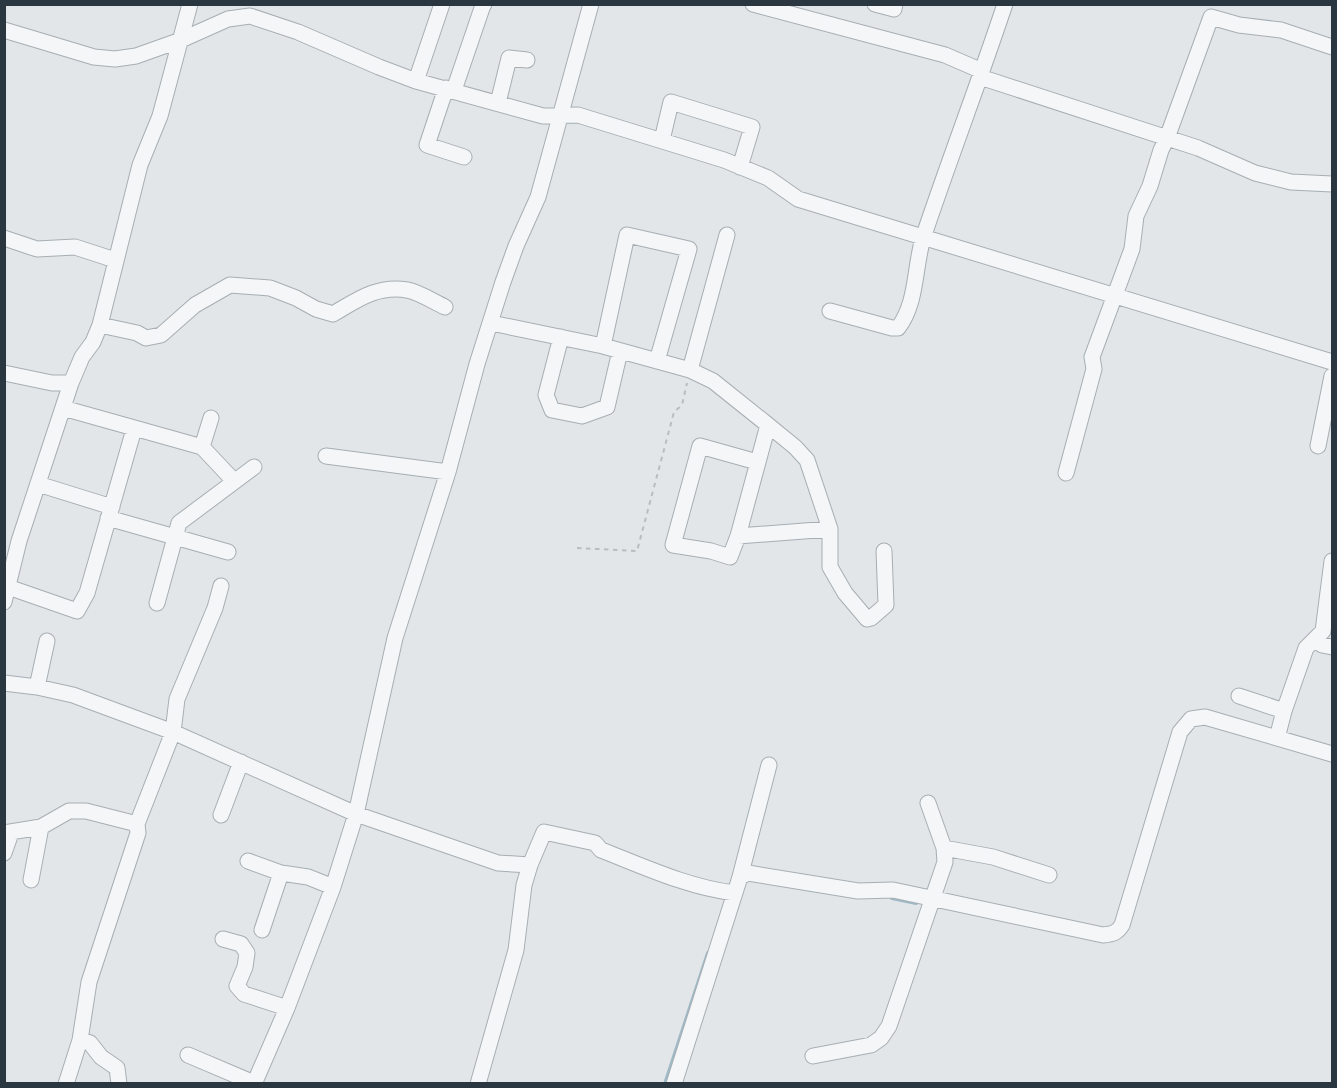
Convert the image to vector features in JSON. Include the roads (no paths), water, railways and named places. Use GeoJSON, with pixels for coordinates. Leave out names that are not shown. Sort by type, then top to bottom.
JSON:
{"type":"FeatureCollection","features":[{"type":"Feature","properties":{"kind":"street"},"geometry":{"type":"LineString","coordinates":[[416,81],[442,4]]}},
{"type":"Feature","properties":{"kind":"street"},"geometry":{"type":"LineString","coordinates":[[464,157],[427,145],[484,4]]}},
{"type":"Feature","properties":{"kind":"street"},"geometry":{"type":"LineString","coordinates":[[188,1055],[254,1083],[287,1008],[333,886],[356,814],[395,638],[448,472],[477,364],[516,246],[538,197],[591,4]]}},
{"type":"Feature","properties":{"kind":"street"},"geometry":{"type":"LineString","coordinates":[[753,4],[800,10],[945,55],[981,74],[1198,148],[1255,173],[1291,182],[1332,184]]}},
{"type":"Feature","properties":{"kind":"street"},"geometry":{"type":"LineString","coordinates":[[875,4],[894,9],[895,4]]}},
{"type":"Feature","properties":{"kind":"street"},"geometry":{"type":"LineString","coordinates":[[830,311],[892,328],[898,328],[905,319],[913,290],[922,238],[1005,4]]}},
{"type":"Feature","properties":{"kind":"street"},"geometry":{"type":"LineString","coordinates":[[134,429],[87,593],[77,611],[6,595],[19,541],[71,383],[100,325],[140,165],[160,117],[181,40],[185,6]]}},
{"type":"Feature","properties":{"kind":"street"},"geometry":{"type":"LineString","coordinates":[[4,30],[94,57],[115,59],[136,56],[228,20],[250,16],[298,32],[416,81],[543,116],[578,115],[662,140],[768,178],[798,199],[1114,294],[1332,363],[1318,446]]}},
{"type":"Feature","properties":{"kind":"street"},"geometry":{"type":"LineString","coordinates":[[1066,473],[1094,369],[1092,357],[1132,249],[1136,216],[1150,186],[1161,150],[1211,17],[1239,25],[1281,30],[1332,47]]}},
{"type":"Feature","properties":{"kind":"street"},"geometry":{"type":"LineString","coordinates":[[498,103],[509,58],[527,60]]}},
{"type":"Feature","properties":{"kind":"street"},"geometry":{"type":"LineString","coordinates":[[662,140],[671,102],[752,127],[740,167]]}},
{"type":"Feature","properties":{"kind":"street"},"geometry":{"type":"LineString","coordinates":[[603,346],[627,235],[689,249],[657,361]]}},
{"type":"Feature","properties":{"kind":"street"},"geometry":{"type":"LineString","coordinates":[[690,370],[727,235]]}},
{"type":"Feature","properties":{"kind":"street"},"geometry":{"type":"LineString","coordinates":[[4,238],[37,249],[75,247],[115,260]]}},
{"type":"Feature","properties":{"kind":"street"},"geometry":{"type":"LineString","coordinates":[[100,325],[137,333],[146,338],[160,335],[195,305],[230,285],[270,288],[316,309],[333,314],[367,293],[382,291],[407,290],[445,307]]}},
{"type":"Feature","properties":{"kind":"street"},"geometry":{"type":"LineString","coordinates":[[491,323],[603,346],[690,370],[713,381],[768,424],[807,460],[830,529],[830,567],[845,593],[867,619],[886,605],[884,551]]}},
{"type":"Feature","properties":{"kind":"street"},"geometry":{"type":"LineString","coordinates":[[561,337],[546,395],[552,410],[582,416],[607,407],[620,351]]}},
{"type":"Feature","properties":{"kind":"street"},"geometry":{"type":"LineString","coordinates":[[4,373],[52,383],[71,383]]}},
{"type":"Feature","properties":{"kind":"street"},"geometry":{"type":"LineString","coordinates":[[63,408],[202,447],[234,481]]}},
{"type":"Feature","properties":{"kind":"street"},"geometry":{"type":"LineString","coordinates":[[202,447],[211,418]]}},
{"type":"Feature","properties":{"kind":"street"},"geometry":{"type":"LineString","coordinates":[[757,462],[700,446],[674,545],[711,551],[730,557],[738,536],[768,424]]}},
{"type":"Feature","properties":{"kind":"street"},"geometry":{"type":"LineString","coordinates":[[326,456],[448,472]]}},
{"type":"Feature","properties":{"kind":"street"},"geometry":{"type":"LineString","coordinates":[[157,603],[179,523],[254,467]]}},
{"type":"Feature","properties":{"kind":"street"},"geometry":{"type":"LineString","coordinates":[[38,484],[174,537],[228,552]]}},
{"type":"Feature","properties":{"kind":"street"},"geometry":{"type":"LineString","coordinates":[[738,536],[830,529]]}},
{"type":"Feature","properties":{"kind":"street"},"geometry":{"type":"LineString","coordinates":[[1277,738],[1306,648],[1323,631],[1326,622],[1332,561]]}},
{"type":"Feature","properties":{"kind":"street"},"geometry":{"type":"LineString","coordinates":[[66,1083],[80,1040],[89,982],[138,833],[137,824],[173,732],[177,699],[215,608],[221,586]]}},
{"type":"Feature","properties":{"kind":"street"},"geometry":{"type":"LineString","coordinates":[[1316,639],[1322,645],[1332,647]]}},
{"type":"Feature","properties":{"kind":"street"},"geometry":{"type":"LineString","coordinates":[[37,687],[47,641]]}},
{"type":"Feature","properties":{"kind":"street"},"geometry":{"type":"LineString","coordinates":[[4,683],[73,695],[173,732],[356,814],[498,863],[530,865]]}},
{"type":"Feature","properties":{"kind":"street"},"geometry":{"type":"LineString","coordinates":[[1239,696],[1284,711]]}},
{"type":"Feature","properties":{"kind":"street"},"geometry":{"type":"LineString","coordinates":[[740,877],[748,873],[858,891],[893,890],[1112,934],[1122,925],[1180,732],[1191,719],[1205,717],[1332,754]]}},
{"type":"Feature","properties":{"kind":"street"},"geometry":{"type":"LineString","coordinates":[[221,815],[241,762]]}},
{"type":"Feature","properties":{"kind":"street"},"geometry":{"type":"LineString","coordinates":[[674,1083],[740,877],[769,765]]}},
{"type":"Feature","properties":{"kind":"street"},"geometry":{"type":"LineString","coordinates":[[813,1056],[871,1045],[881,1038],[889,1026],[945,862],[944,848],[928,803]]}},
{"type":"Feature","properties":{"kind":"street"},"geometry":{"type":"LineString","coordinates":[[4,853],[8,833],[41,827],[69,812],[86,811],[137,824]]}},
{"type":"Feature","properties":{"kind":"street"},"geometry":{"type":"LineString","coordinates":[[31,880],[41,827]]}},
{"type":"Feature","properties":{"kind":"street"},"geometry":{"type":"LineString","coordinates":[[478,1083],[516,950],[524,885],[544,832],[595,843],[601,849],[677,879],[711,890],[734,893]]}},
{"type":"Feature","properties":{"kind":"street"},"geometry":{"type":"LineString","coordinates":[[944,848],[993,857],[1049,875]]}},
{"type":"Feature","properties":{"kind":"street"},"geometry":{"type":"LineString","coordinates":[[248,861],[281,873],[308,877],[333,886]]}},
{"type":"Feature","properties":{"kind":"street"},"geometry":{"type":"LineString","coordinates":[[262,930],[281,873]]}},
{"type":"Feature","properties":{"kind":"street"},"geometry":{"type":"LineString","coordinates":[[223,939],[241,944],[247,953],[245,967],[237,986],[244,994],[287,1008]]}},
{"type":"Feature","properties":{"kind":"street"},"geometry":{"type":"LineString","coordinates":[[80,1040],[90,1042],[101,1057],[117,1068],[119,1083]]}},
{"type":"Feature","properties":{"kind":"waterway"},"geometry":{"type":"LineString","coordinates":[[892,898],[916,903]]}},
{"type":"Feature","properties":{"kind":"waterway"},"geometry":{"type":"LineString","coordinates":[[665,1084],[708,953]]}}]}
